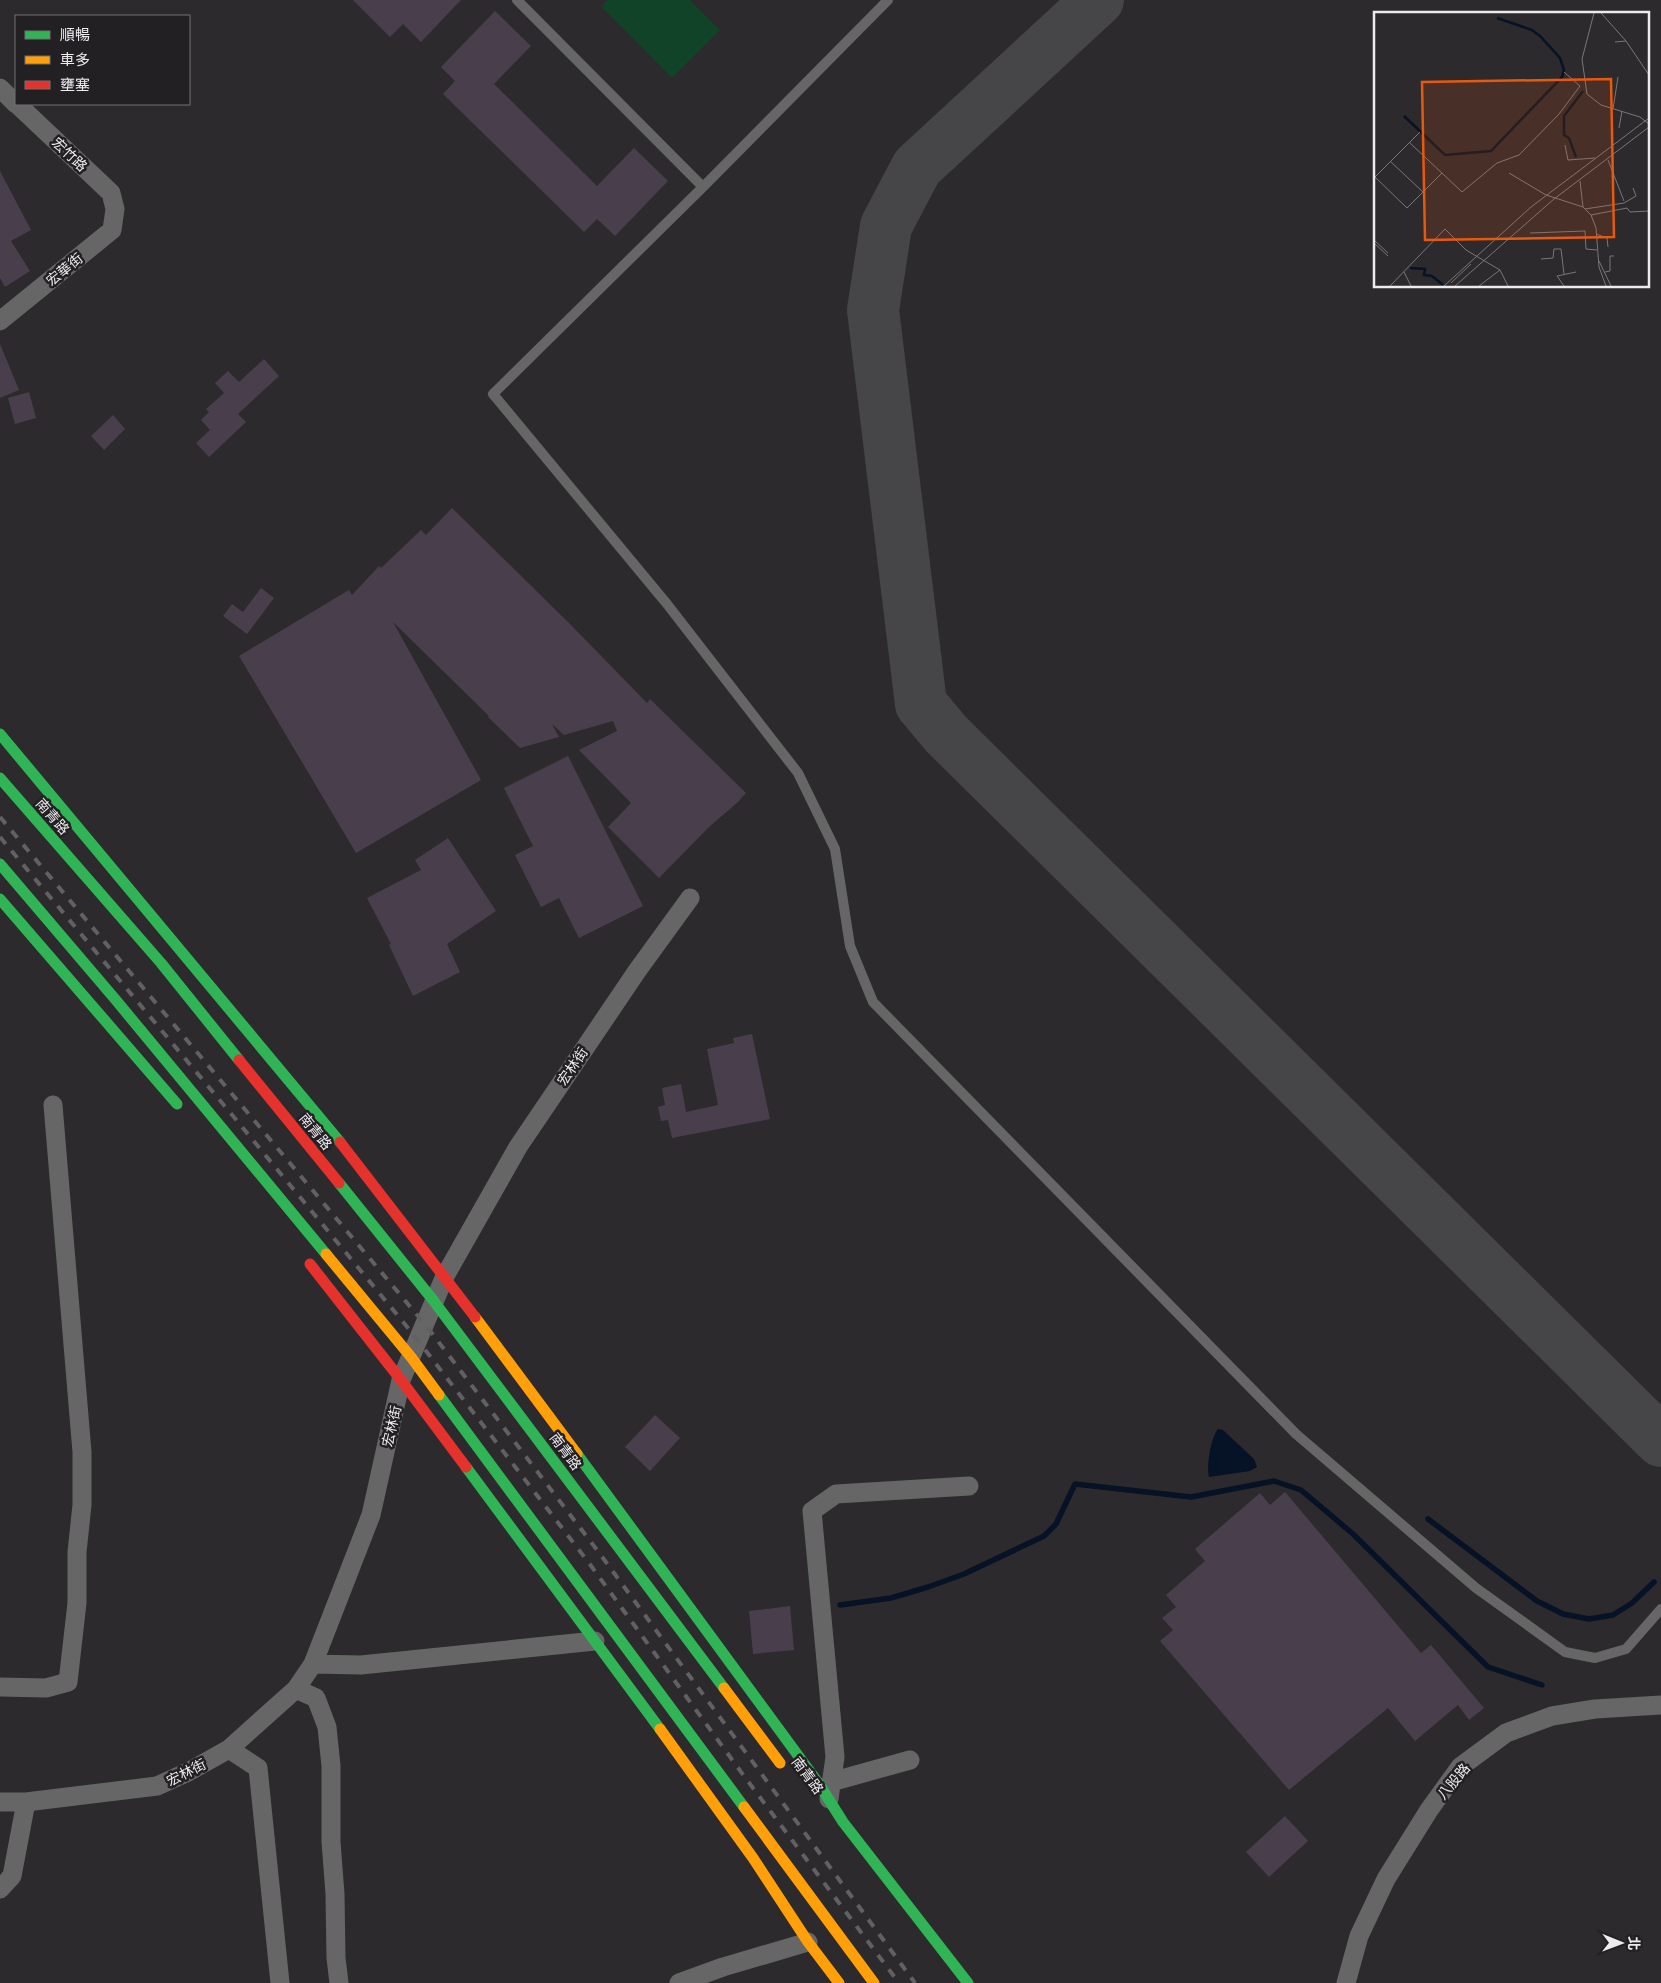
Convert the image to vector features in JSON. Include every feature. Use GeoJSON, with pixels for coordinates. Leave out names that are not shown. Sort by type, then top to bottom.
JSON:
{"type":"FeatureCollection","features":[{"type":"Feature","properties":{"kind":"main road"},"geometry":{"type":"LineString","coordinates":[[0,734],[323,1120],[445,1276],[695,1613],[830,1791],[843,1822],[886,1880],[968,1983]]}},
{"type":"Feature","properties":{"kind":"main road","name":"南青路"},"geometry":{"type":"LineString","coordinates":[[0,778],[162,964],[434,1300],[790,1776]]}},
{"type":"Feature","properties":{"kind":"main road"},"geometry":{"type":"LineString","coordinates":[[0,864],[115,999],[411,1357],[874,1983]]}},
{"type":"Feature","properties":{"kind":"main road"},"geometry":{"type":"LineString","coordinates":[[0,898],[187,1115]]}},
{"type":"Feature","properties":{"kind":"main road","name":"南青路"},"geometry":{"type":"LineString","coordinates":[[162,964],[323,1120]]}},
{"type":"Feature","properties":{"kind":"main road"},"geometry":{"type":"LineString","coordinates":[[115,999],[206,1128]]}},
{"type":"Feature","properties":{"kind":"main road"},"geometry":{"type":"LineString","coordinates":[[304,1256],[401,1380],[595,1641],[753,1858],[772,1889],[815,1937],[839,1983]]}},
{"type":"Feature","properties":{"kind":"main road"},"geometry":{"type":"LineString","coordinates":[[886,1880],[919,1940]]}},
{"type":"Feature","properties":{"kind":"main road"},"geometry":{"type":"LineString","coordinates":[[772,1889],[809,1920]]}},
{"type":"Feature","properties":{"kind":"main road"},"geometry":{"type":"LineString","coordinates":[[815,1937],[859,1963]]}},
{"type":"Feature","properties":{"kind":"street","name":"宏竹路"},"geometry":{"type":"LineString","coordinates":[[0,88],[15,103]]}},
{"type":"Feature","properties":{"kind":"street","name":"宏竹路"},"geometry":{"type":"LineString","coordinates":[[17,105],[111,193],[115,209]]}},
{"type":"Feature","properties":{"kind":"street","name":"宏華街"},"geometry":{"type":"LineString","coordinates":[[0,321],[112,230],[115,209]]}},
{"type":"Feature","properties":{"kind":"street","name":"宏林街"},"geometry":{"type":"LineString","coordinates":[[0,1802],[26,1802],[157,1786],[188,1772],[228,1749],[296,1689],[313,1664],[371,1514],[401,1380],[445,1276],[518,1148],[637,971],[690,898]]}},
{"type":"Feature","properties":{"kind":"street"},"geometry":{"type":"LineString","coordinates":[[0,1687],[46,1688],[68,1682],[74,1638],[77,1602],[77,1552],[82,1504],[82,1452],[53,1105]]}},
{"type":"Feature","properties":{"kind":"street"},"geometry":{"type":"LineString","coordinates":[[910,1760],[830,1791],[835,1756],[812,1511],[836,1494],[969,1486]]}},
{"type":"Feature","properties":{"kind":"street"},"geometry":{"type":"LineString","coordinates":[[313,1664],[361,1665],[595,1641]]}},
{"type":"Feature","properties":{"kind":"street"},"geometry":{"type":"LineString","coordinates":[[296,1689],[316,1698],[327,1727],[331,1766],[331,1842],[335,1894],[336,1958],[339,1983]]}},
{"type":"Feature","properties":{"kind":"street","name":"八股路"},"geometry":{"type":"LineString","coordinates":[[1346,1983],[1359,1936],[1386,1879],[1429,1810],[1460,1767],[1506,1733],[1552,1716],[1595,1709],[1661,1705]]}},
{"type":"Feature","properties":{"kind":"street"},"geometry":{"type":"LineString","coordinates":[[228,1749],[258,1768],[280,1983]]}},
{"type":"Feature","properties":{"kind":"street"},"geometry":{"type":"LineString","coordinates":[[0,1889],[12,1876],[26,1802]]}},
{"type":"Feature","properties":{"kind":"street"},"geometry":{"type":"LineString","coordinates":[[680,1983],[815,1937]]}},
{"type":"Feature","properties":{"kind":"lane"},"geometry":{"type":"LineString","coordinates":[[517,0],[703,187]]}},
{"type":"Feature","properties":{"kind":"lane"},"geometry":{"type":"LineString","coordinates":[[888,0],[703,187],[492,394],[667,604],[798,773],[835,849],[850,946],[873,1002],[1296,1434],[1476,1588],[1565,1652],[1594,1658],[1626,1649],[1661,1609]]}},
{"type":"Feature","properties":{"kind":"green space"},"geometry":{"type":"Polygon","coordinates":[[[608,0],[690,0],[720,30],[672,78],[601,6],[608,0]]]}},
{"type":"Feature","properties":{"kind":"water"},"geometry":{"type":"Polygon","coordinates":[[[1218,1429],[1223,1430],[1254,1459],[1257,1467],[1250,1471],[1209,1477],[1210,1452],[1213,1438],[1218,1429]]]}},
{"type":"Feature","properties":{"kind":"building"},"geometry":{"type":"Polygon","coordinates":[[[353,0],[461,0],[421,42],[403,24],[390,37],[353,0]]]}},
{"type":"Feature","properties":{"kind":"building"},"geometry":{"type":"Polygon","coordinates":[[[495,11],[531,46],[494,84],[597,186],[634,148],[668,181],[615,236],[597,219],[584,232],[443,94],[455,81],[441,67],[495,11]]]}},
{"type":"Feature","properties":{"kind":"building"},"geometry":{"type":"Polygon","coordinates":[[[0,171],[31,230],[11,241],[30,271],[5,287],[0,278],[0,171]]]}},
{"type":"Feature","properties":{"kind":"building"},"geometry":{"type":"Polygon","coordinates":[[[0,344],[19,390],[0,398],[0,344]]]}},
{"type":"Feature","properties":{"kind":"building"},"geometry":{"type":"Polygon","coordinates":[[[264,359],[279,376],[238,414],[246,422],[209,457],[196,443],[210,430],[201,420],[209,412],[206,409],[224,393],[215,383],[228,371],[239,382],[264,359]]]}},
{"type":"Feature","properties":{"kind":"building"},"geometry":{"type":"Polygon","coordinates":[[[29,392],[36,418],[15,424],[8,398],[29,392]]]}},
{"type":"Feature","properties":{"kind":"building"},"geometry":{"type":"Polygon","coordinates":[[[113,415],[125,429],[104,450],[91,436],[113,415]]]}},
{"type":"Feature","properties":{"kind":"building"},"geometry":{"type":"Polygon","coordinates":[[[452,508],[647,703],[650,699],[746,793],[709,827],[659,878],[608,827],[631,803],[579,750],[617,731],[613,721],[564,735],[552,724],[559,737],[520,748],[393,622],[481,780],[356,853],[239,656],[349,590],[352,595],[379,566],[381,568],[421,530],[426,535],[452,508]]]}},
{"type":"Feature","properties":{"kind":"building"},"geometry":{"type":"Polygon","coordinates":[[[261,588],[274,598],[247,634],[223,616],[232,604],[243,612],[261,588]]]}},
{"type":"Feature","properties":{"kind":"building"},"geometry":{"type":"Polygon","coordinates":[[[568,756],[643,906],[579,938],[559,898],[541,907],[515,855],[533,846],[504,788],[568,756]]]}},
{"type":"Feature","properties":{"kind":"building"},"geometry":{"type":"Polygon","coordinates":[[[448,838],[496,911],[447,944],[460,972],[413,996],[389,945],[391,944],[367,898],[421,870],[415,860],[448,838]]]}},
{"type":"Feature","properties":{"kind":"building"},"geometry":{"type":"Polygon","coordinates":[[[752,1034],[770,1119],[672,1138],[668,1120],[661,1121],[658,1107],[665,1105],[662,1088],[681,1084],[686,1112],[718,1105],[707,1049],[734,1043],[733,1038],[752,1034]]]}},
{"type":"Feature","properties":{"kind":"building"},"geometry":{"type":"Polygon","coordinates":[[[655,1415],[680,1438],[650,1471],[625,1447],[655,1415]]]}},
{"type":"Feature","properties":{"kind":"building"},"geometry":{"type":"Polygon","coordinates":[[[1285,1492],[1421,1653],[1431,1645],[1484,1708],[1469,1720],[1458,1705],[1415,1741],[1388,1708],[1289,1790],[1160,1641],[1173,1630],[1162,1618],[1176,1607],[1166,1595],[1205,1561],[1195,1549],[1260,1493],[1270,1505],[1285,1492]]]}},
{"type":"Feature","properties":{"kind":"building"},"geometry":{"type":"Polygon","coordinates":[[[790,1606],[794,1650],[753,1654],[749,1611],[790,1606]]]}},
{"type":"Feature","properties":{"kind":"building"},"geometry":{"type":"Polygon","coordinates":[[[1285,1816],[1308,1841],[1269,1877],[1246,1852],[1285,1816]]]}},
{"type":"Feature","properties":{"kind":"waterway"},"geometry":{"type":"LineString","coordinates":[[840,1605],[891,1598],[928,1587],[964,1574],[1044,1536],[1056,1524],[1075,1484],[1191,1497],[1274,1481],[1301,1490],[1353,1534],[1488,1667],[1542,1685]]}},
{"type":"Feature","properties":{"kind":"waterway"},"geometry":{"type":"LineString","coordinates":[[1428,1519],[1537,1601],[1563,1614],[1589,1619],[1613,1615],[1632,1603],[1654,1582]]}},
{"type":"Feature","properties":{"kind":"taxiway"},"geometry":{"type":"LineString","coordinates":[[1098,0],[917,167],[886,226],[873,310],[921,704],[946,734],[1661,1441]]}},
{"type":"Feature","properties":{"kind":"railway"},"geometry":{"type":"LineString","coordinates":[[0,817],[428,1328],[600,1554],[915,1983]]}},
{"type":"Feature","properties":{"kind":"railway"},"geometry":{"type":"LineString","coordinates":[[0,837],[413,1334],[589,1563],[744,1776],[899,1983]]}},
{"type":"Feature","properties":{"kind":"traffic: fast"},"geometry":{"type":"LineString","coordinates":[[0,734],[340,1142]]}},
{"type":"Feature","properties":{"kind":"traffic: fast"},"geometry":{"type":"LineString","coordinates":[[0,778],[161,963],[239,1060]]}},
{"type":"Feature","properties":{"kind":"traffic: fast"},"geometry":{"type":"LineString","coordinates":[[0,864],[115,999],[326,1254]]}},
{"type":"Feature","properties":{"kind":"traffic: fast"},"geometry":{"type":"LineString","coordinates":[[0,899],[177,1104]]}},
{"type":"Feature","properties":{"kind":"traffic: fast"},"geometry":{"type":"LineString","coordinates":[[339,1183],[433,1300],[724,1688]]}},
{"type":"Feature","properties":{"kind":"traffic: fast"},"geometry":{"type":"LineString","coordinates":[[439,1395],[744,1807]]}},
{"type":"Feature","properties":{"kind":"traffic: fast"},"geometry":{"type":"LineString","coordinates":[[577,1454],[819,1784],[843,1822],[968,1983]]}},
{"type":"Feature","properties":{"kind":"traffic: fast"},"geometry":{"type":"LineString","coordinates":[[466,1467],[660,1729]]}},
{"type":"Feature","properties":{"kind":"traffic: slow"},"geometry":{"type":"LineString","coordinates":[[326,1254],[411,1357],[439,1395]]}},
{"type":"Feature","properties":{"kind":"traffic: slow"},"geometry":{"type":"LineString","coordinates":[[475,1317],[577,1454]]}},
{"type":"Feature","properties":{"kind":"traffic: slow"},"geometry":{"type":"LineString","coordinates":[[724,1688],[780,1763]]}},
{"type":"Feature","properties":{"kind":"traffic: slow"},"geometry":{"type":"LineString","coordinates":[[660,1729],[753,1858],[808,1942],[839,1983]]}},
{"type":"Feature","properties":{"kind":"traffic: slow"},"geometry":{"type":"LineString","coordinates":[[744,1807],[874,1983]]}},
{"type":"Feature","properties":{"kind":"traffic: jam"},"geometry":{"type":"LineString","coordinates":[[239,1060],[339,1183]]}},
{"type":"Feature","properties":{"kind":"traffic: jam"},"geometry":{"type":"LineString","coordinates":[[340,1142],[475,1317]]}},
{"type":"Feature","properties":{"kind":"traffic: jam"},"geometry":{"type":"LineString","coordinates":[[310,1264],[466,1467]]}}]}
